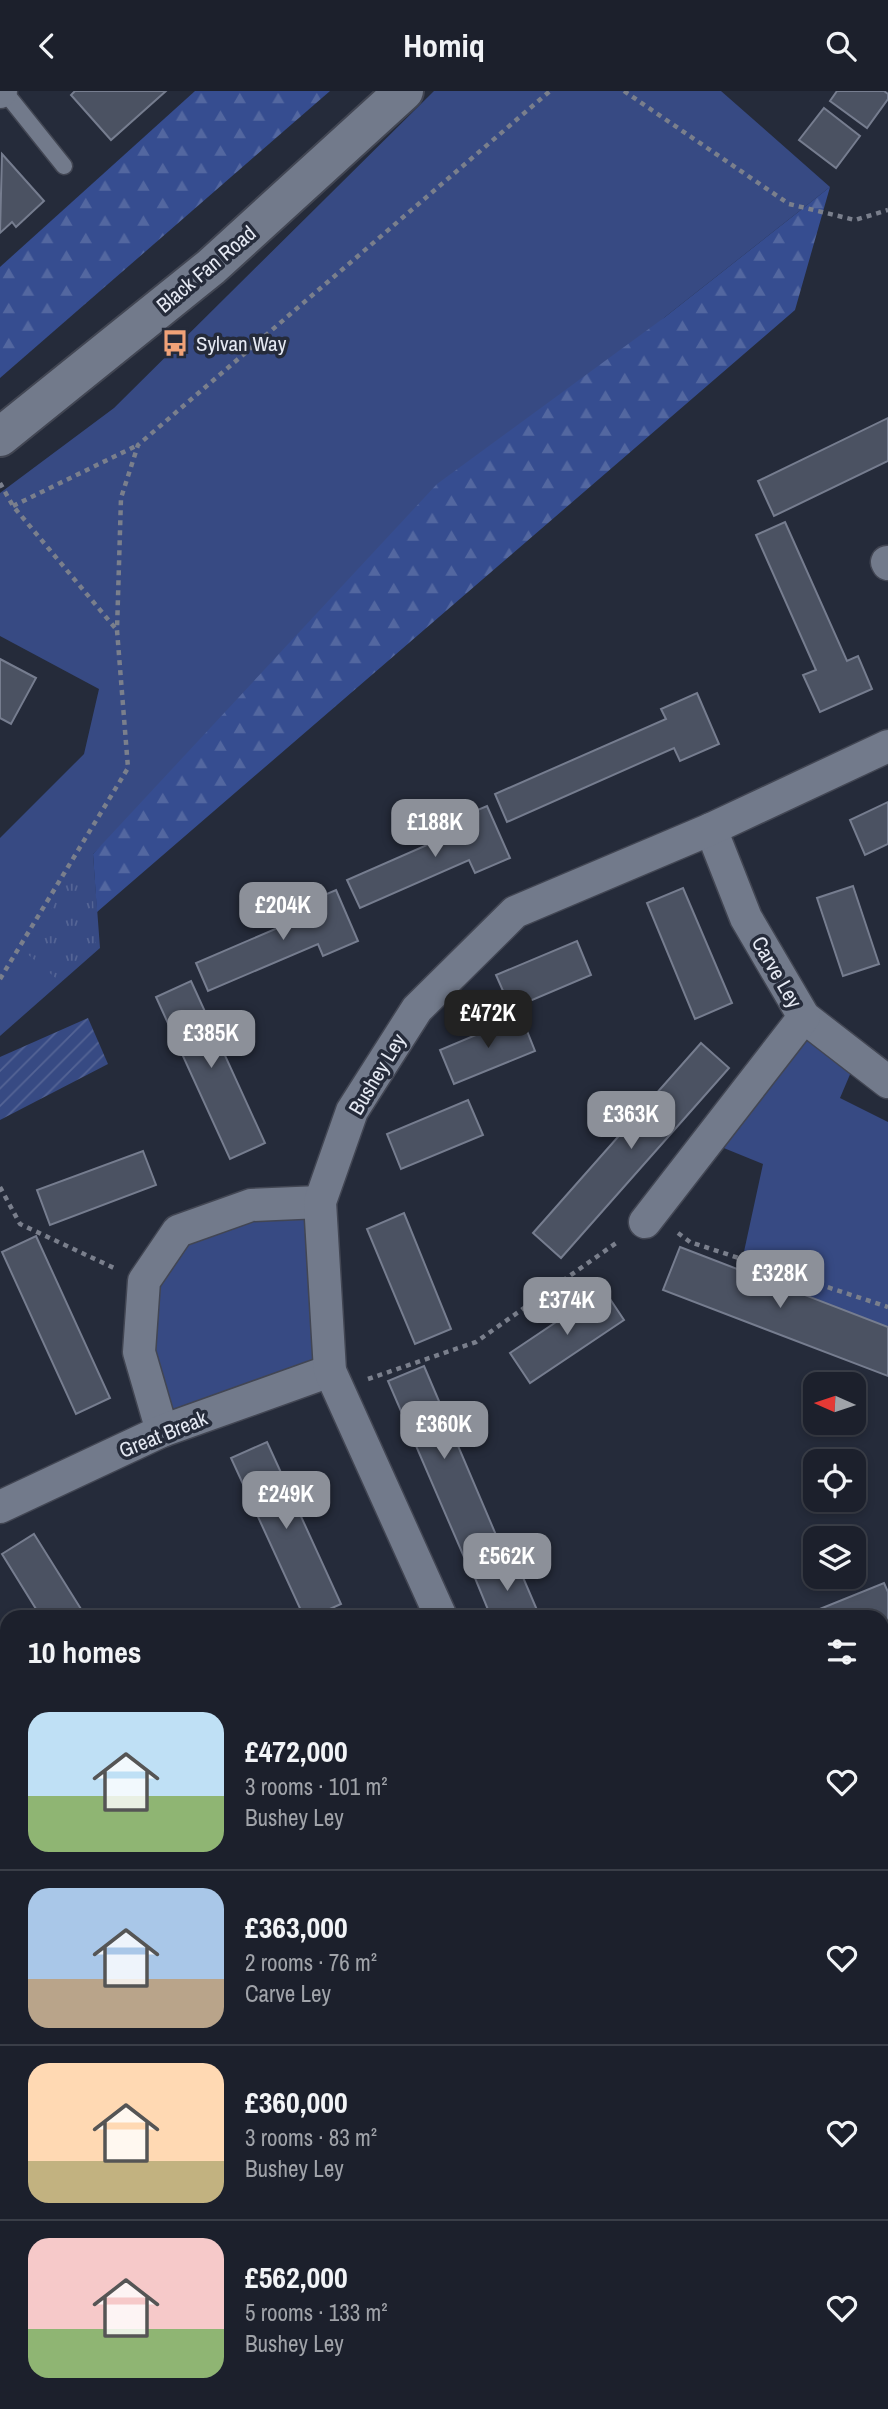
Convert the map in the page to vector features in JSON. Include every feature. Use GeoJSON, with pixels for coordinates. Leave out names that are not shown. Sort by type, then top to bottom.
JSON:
{"type":"FeatureCollection","features":[{"type":"Feature","properties":{"kind":"main road","name":"Black Fan Road"},"geometry":{"type":"LineString","coordinates":[[0,437],[211,267],[404,91]]}},
{"type":"Feature","properties":{"kind":"street","name":"Bushey Ley"},"geometry":{"type":"LineString","coordinates":[[438,1610],[334,1380],[320,1202],[352,1111],[417,1009],[515,912],[711,829],[888,747]]}},
{"type":"Feature","properties":{"kind":"street","name":"Carve Ley"},"geometry":{"type":"LineString","coordinates":[[711,829],[746,918],[804,1017],[888,1081]]}},
{"type":"Feature","properties":{"kind":"street"},"geometry":{"type":"LineString","coordinates":[[649,1218],[804,1017]]}},
{"type":"Feature","properties":{"kind":"street"},"geometry":{"type":"LineString","coordinates":[[162,1431],[139,1352],[144,1281],[178,1231],[251,1205],[320,1202]]}},
{"type":"Feature","properties":{"kind":"street","name":"Great Break"},"geometry":{"type":"LineString","coordinates":[[0,1507],[162,1431],[334,1380]]}},
{"type":"Feature","properties":{"kind":"lane"},"geometry":{"type":"LineString","coordinates":[[2,91],[64,166]]}},
{"type":"Feature","properties":{"kind":"path"},"geometry":{"type":"LineString","coordinates":[[13,506],[138,445],[550,91]]}},
{"type":"Feature","properties":{"kind":"path"},"geometry":{"type":"LineString","coordinates":[[624,91],[789,204],[855,220],[888,210]]}},
{"type":"Feature","properties":{"kind":"path"},"geometry":{"type":"LineString","coordinates":[[0,979],[128,768],[117,630],[121,498],[138,445]]}},
{"type":"Feature","properties":{"kind":"path"},"geometry":{"type":"LineString","coordinates":[[0,483],[13,506],[117,630]]}},
{"type":"Feature","properties":{"kind":"path"},"geometry":{"type":"LineString","coordinates":[[0,1187],[20,1224],[144,1281]]}},
{"type":"Feature","properties":{"kind":"path"},"geometry":{"type":"LineString","coordinates":[[334,1380],[476,1342],[649,1218],[690,1242],[888,1307]]}},
{"type":"Feature","properties":{"kind":"green space"},"geometry":{"type":"Polygon","coordinates":[[[195,91],[330,91],[0,378],[0,267],[195,91]]]}},
{"type":"Feature","properties":{"kind":"green space"},"geometry":{"type":"Polygon","coordinates":[[[434,91],[721,91],[830,187],[665,317],[93,854],[100,948],[0,1036],[0,838],[84,754],[99,689],[0,636],[0,493],[114,408],[434,91]]]}},
{"type":"Feature","properties":{"kind":"green space"},"geometry":{"type":"Polygon","coordinates":[[[830,187],[795,310],[97,912],[93,854],[437,484],[665,317],[830,187]]]}},
{"type":"Feature","properties":{"kind":"green space"},"geometry":{"type":"Polygon","coordinates":[[[70,878],[93,898],[96,946],[58,980],[25,952],[70,878]]]}},
{"type":"Feature","properties":{"kind":"green space"},"geometry":{"type":"Polygon","coordinates":[[[804,1017],[857,1058],[840,1098],[888,1122],[888,1327],[740,1270],[763,1164],[709,1142],[804,1017]]]}},
{"type":"Feature","properties":{"kind":"green space"},"geometry":{"type":"Polygon","coordinates":[[[88,1018],[108,1064],[0,1120],[0,1057],[88,1018]]]}},
{"type":"Feature","properties":{"kind":"green space"},"geometry":{"type":"Polygon","coordinates":[[[320,1202],[330,1371],[162,1431],[144,1281],[178,1231],[320,1202]]]}},
{"type":"Feature","properties":{"kind":"building"},"geometry":{"type":"Polygon","coordinates":[[[75,91],[166,91],[111,140],[71,95],[75,91]]]}},
{"type":"Feature","properties":{"kind":"building"},"geometry":{"type":"Polygon","coordinates":[[[837,91],[884,91],[888,94],[888,99],[867,128],[830,101],[837,91]]]}},
{"type":"Feature","properties":{"kind":"building"},"geometry":{"type":"Polygon","coordinates":[[[824,108],[860,136],[836,168],[799,140],[824,108]]]}},
{"type":"Feature","properties":{"kind":"building"},"geometry":{"type":"Polygon","coordinates":[[[2,154],[44,201],[16,227],[12,222],[0,233],[2,154]]]}},
{"type":"Feature","properties":{"kind":"building"},"geometry":{"type":"Polygon","coordinates":[[[888,418],[888,461],[774,516],[758,481],[888,418]]]}},
{"type":"Feature","properties":{"kind":"building"},"geometry":{"type":"Polygon","coordinates":[[[785,522],[847,661],[858,656],[872,689],[820,712],[803,675],[816,670],[756,535],[785,522]]]}},
{"type":"Feature","properties":{"kind":"building"},"geometry":{"type":"Polygon","coordinates":[[[0,659],[36,678],[11,724],[0,718],[0,659]]]}},
{"type":"Feature","properties":{"kind":"building"},"geometry":{"type":"Polygon","coordinates":[[[697,693],[719,744],[680,761],[674,748],[507,822],[495,794],[666,719],[661,709],[697,693]]]}},
{"type":"Feature","properties":{"kind":"building"},"geometry":{"type":"Polygon","coordinates":[[[888,802],[888,844],[865,855],[850,820],[888,802]]]}},
{"type":"Feature","properties":{"kind":"building"},"geometry":{"type":"Polygon","coordinates":[[[487,806],[510,858],[475,873],[469,860],[360,908],[347,880],[459,831],[454,820],[487,806]]]}},
{"type":"Feature","properties":{"kind":"building"},"geometry":{"type":"Polygon","coordinates":[[[853,886],[879,964],[843,976],[817,898],[853,886]]]}},
{"type":"Feature","properties":{"kind":"building"},"geometry":{"type":"Polygon","coordinates":[[[683,888],[732,1003],[695,1019],[647,903],[683,888]]]}},
{"type":"Feature","properties":{"kind":"building"},"geometry":{"type":"Polygon","coordinates":[[[336,890],[358,941],[323,956],[318,944],[208,991],[196,963],[308,915],[303,904],[336,890]]]}},
{"type":"Feature","properties":{"kind":"building"},"geometry":{"type":"Polygon","coordinates":[[[577,941],[591,975],[511,1009],[496,975],[577,941]]]}},
{"type":"Feature","properties":{"kind":"building"},"geometry":{"type":"Polygon","coordinates":[[[191,981],[265,1143],[230,1159],[156,997],[191,981]]]}},
{"type":"Feature","properties":{"kind":"building"},"geometry":{"type":"Polygon","coordinates":[[[521,1016],[535,1051],[454,1084],[440,1050],[521,1016]]]}},
{"type":"Feature","properties":{"kind":"building"},"geometry":{"type":"Polygon","coordinates":[[[701,1043],[729,1068],[561,1258],[533,1233],[701,1043]]]}},
{"type":"Feature","properties":{"kind":"building"},"geometry":{"type":"Polygon","coordinates":[[[468,1100],[483,1135],[401,1169],[387,1134],[468,1100]]]}},
{"type":"Feature","properties":{"kind":"building"},"geometry":{"type":"Polygon","coordinates":[[[143,1151],[156,1185],[50,1225],[37,1190],[143,1151]]]}},
{"type":"Feature","properties":{"kind":"building"},"geometry":{"type":"Polygon","coordinates":[[[404,1213],[451,1329],[415,1344],[367,1229],[404,1213]]]}},
{"type":"Feature","properties":{"kind":"building"},"geometry":{"type":"Polygon","coordinates":[[[36,1236],[110,1398],[76,1414],[2,1252],[36,1236]]]}},
{"type":"Feature","properties":{"kind":"building"},"geometry":{"type":"Polygon","coordinates":[[[680,1247],[888,1327],[888,1376],[663,1290],[680,1247]]]}},
{"type":"Feature","properties":{"kind":"building"},"geometry":{"type":"Polygon","coordinates":[[[604,1290],[624,1320],[530,1383],[510,1353],[604,1290]]]}},
{"type":"Feature","properties":{"kind":"building"},"geometry":{"type":"Polygon","coordinates":[[[424,1366],[499,1542],[464,1557],[388,1381],[424,1366]]]}},
{"type":"Feature","properties":{"kind":"building"},"geometry":{"type":"Polygon","coordinates":[[[267,1442],[341,1604],[328,1610],[301,1610],[231,1458],[267,1442]]]}},
{"type":"Feature","properties":{"kind":"building"},"geometry":{"type":"Polygon","coordinates":[[[34,1534],[82,1610],[37,1610],[2,1554],[34,1534]]]}},
{"type":"Feature","properties":{"kind":"building"},"geometry":{"type":"Polygon","coordinates":[[[516,1561],[537,1610],[488,1610],[475,1578],[516,1561]]]}},
{"type":"Feature","properties":{"kind":"building"},"geometry":{"type":"Polygon","coordinates":[[[884,1583],[888,1592],[888,1610],[817,1610],[884,1583]]]}},
{"type":"Feature","properties":{"kind":"place","name":"Sylvan Way"},"geometry":{"type":"Point","coordinates":[175,343]}}]}
